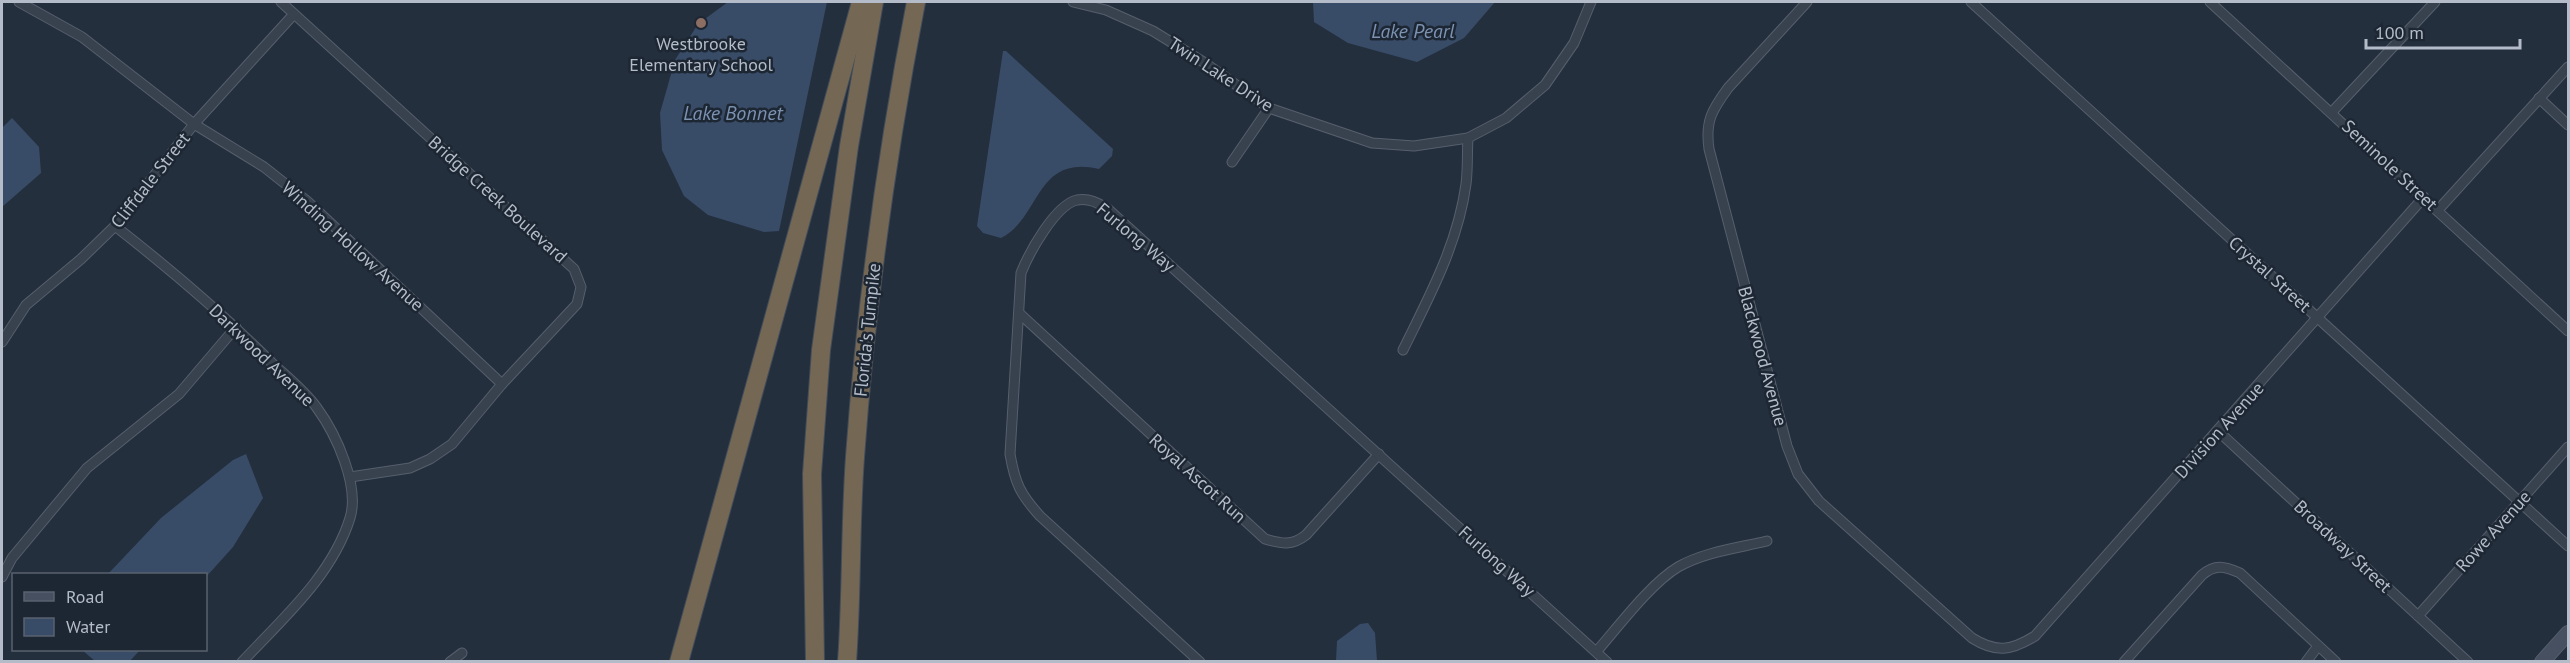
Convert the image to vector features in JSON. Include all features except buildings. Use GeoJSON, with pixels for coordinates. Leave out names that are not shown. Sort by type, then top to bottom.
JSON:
{"type":"FeatureCollection","features":[{"type":"Feature","properties":{"kind":"highway"},"geometry":{"type":"LineString","coordinates":[[679,662],[861,2]]}},
{"type":"Feature","properties":{"kind":"highway"},"geometry":{"type":"LineString","coordinates":[[815,662],[812,474],[821,350],[847,157],[874,2]]}},
{"type":"Feature","properties":{"kind":"highway","name":"Florida's Turnpike"},"geometry":{"type":"LineString","coordinates":[[847,662],[852,582],[855,460],[863,356],[892,125],[916,2]]}},
{"type":"Feature","properties":{"kind":"highway"},"geometry":{"type":"LineString","coordinates":[[852,582],[858,662]]}},
{"type":"Feature","properties":{"kind":"street","name":"Winding Hollow Avenue"},"geometry":{"type":"LineString","coordinates":[[19,2],[82,37],[194,124],[264,167],[307,201],[502,384]]}},
{"type":"Feature","properties":{"kind":"street","name":"Bridge Creek Boulevard"},"geometry":{"type":"LineString","coordinates":[[281,2],[574,269],[581,287],[577,304],[502,384],[452,444],[430,459],[410,468],[350,477]]}},
{"type":"Feature","properties":{"kind":"street","name":"Twin Lake Drive"},"geometry":{"type":"LineString","coordinates":[[1073,2],[1106,10],[1153,31],[1205,63],[1269,108],[1372,143],[1414,146],[1468,138],[1506,118],[1545,85],[1574,43],[1591,2]]}},
{"type":"Feature","properties":{"kind":"street","name":"Blackwood Avenue"},"geometry":{"type":"LineString","coordinates":[[1807,2],[1728,88],[1717,102],[1706,129],[1709,149],[1787,446],[1798,474],[1819,501],[1972,638],[1987,647],[2005,650]]}},
{"type":"Feature","properties":{"kind":"street","name":"Crystal Street"},"geometry":{"type":"LineString","coordinates":[[1971,2],[2568,546]]}},
{"type":"Feature","properties":{"kind":"street","name":"Seminole Street"},"geometry":{"type":"LineString","coordinates":[[2210,2],[2568,331]]}},
{"type":"Feature","properties":{"kind":"street"},"geometry":{"type":"LineString","coordinates":[[2332,112],[2434,2]]}},
{"type":"Feature","properties":{"kind":"street","name":"Cliffdale Street"},"geometry":{"type":"LineString","coordinates":[[2,342],[26,305],[116,226],[194,124],[294,14]]}},
{"type":"Feature","properties":{"kind":"street"},"geometry":{"type":"LineString","coordinates":[[2438,210],[2568,67]]}},
{"type":"Feature","properties":{"kind":"street"},"geometry":{"type":"LineString","coordinates":[[2539,98],[2568,126]]}},
{"type":"Feature","properties":{"kind":"street"},"geometry":{"type":"LineString","coordinates":[[1232,162],[1269,108]]}},
{"type":"Feature","properties":{"kind":"street"},"geometry":{"type":"LineString","coordinates":[[1403,350],[1444,266],[1459,218],[1466,184],[1468,138]]}},
{"type":"Feature","properties":{"kind":"street","name":"Division Avenue"},"geometry":{"type":"LineString","coordinates":[[2005,650],[2019,646],[2035,636],[2319,319],[2424,197]]}},
{"type":"Feature","properties":{"kind":"street","name":"Furlong Way"},"geometry":{"type":"LineString","coordinates":[[1200,662],[1023,497],[1014,477],[1010,454],[1021,273],[1031,249],[1062,209],[1076,200],[1094,200],[1108,209],[1607,662]]}},
{"type":"Feature","properties":{"kind":"street","name":"Darkwood Avenue"},"geometry":{"type":"LineString","coordinates":[[116,226],[236,327],[317,407],[337,443],[350,477],[351,516],[337,552],[310,588],[242,662]]}},
{"type":"Feature","properties":{"kind":"street","name":"Royal Ascot Run"},"geometry":{"type":"LineString","coordinates":[[1018,313],[1265,539],[1281,544],[1296,543],[1306,535],[1379,454]]}},
{"type":"Feature","properties":{"kind":"street"},"geometry":{"type":"LineString","coordinates":[[2,577],[12,558],[87,468],[179,394],[236,327]]}},
{"type":"Feature","properties":{"kind":"street","name":"Broadway Street"},"geometry":{"type":"LineString","coordinates":[[2218,431],[2468,662]]}},
{"type":"Feature","properties":{"kind":"street","name":"Rowe Avenue"},"geometry":{"type":"LineString","coordinates":[[2418,616],[2568,447]]}},
{"type":"Feature","properties":{"kind":"street"},"geometry":{"type":"LineString","coordinates":[[1596,651],[1661,580],[1677,567],[1701,557],[1767,541]]}},
{"type":"Feature","properties":{"kind":"street"},"geometry":{"type":"LineString","coordinates":[[2124,662],[2202,575],[2211,568],[2225,566],[2240,573],[2336,662]]}},
{"type":"Feature","properties":{"kind":"street"},"geometry":{"type":"LineString","coordinates":[[2542,662],[2568,633]]}},
{"type":"Feature","properties":{"kind":"street"},"geometry":{"type":"LineString","coordinates":[[2306,662],[2318,646]]}},
{"type":"Feature","properties":{"kind":"street"},"geometry":{"type":"LineString","coordinates":[[450,662],[462,653]]}},
{"type":"Feature","properties":{"kind":"water","name":"Lake Bonnet"},"geometry":{"type":"Polygon","coordinates":[[[728,2],[827,2],[779,231],[764,232],[708,215],[684,196],[662,150],[660,113],[675,60],[698,24],[728,2]]]}},
{"type":"Feature","properties":{"kind":"water","name":"Lake Pearl"},"geometry":{"type":"Polygon","coordinates":[[[1313,2],[1495,2],[1464,38],[1417,62],[1348,43],[1314,22],[1313,2]]]}},
{"type":"Feature","properties":{"kind":"water"},"geometry":{"type":"Polygon","coordinates":[[[1003,51],[1006,51],[1113,149],[1112,156],[1099,169],[1078,167],[1062,171],[1050,179],[1024,217],[1014,229],[1001,238],[983,233],[977,226],[1003,51]]]}},
{"type":"Feature","properties":{"kind":"water"},"geometry":{"type":"Polygon","coordinates":[[[12,118],[39,147],[41,173],[2,207],[2,128],[12,118]]]}},
{"type":"Feature","properties":{"kind":"water"},"geometry":{"type":"Polygon","coordinates":[[[246,454],[263,498],[233,547],[207,576],[207,573],[109,573],[161,518],[233,460],[246,454]]]}},
{"type":"Feature","properties":{"kind":"water"},"geometry":{"type":"Polygon","coordinates":[[[1368,623],[1375,633],[1377,661],[1336,661],[1337,641],[1360,624],[1368,623]]]}},
{"type":"Feature","properties":{"kind":"water"},"geometry":{"type":"Polygon","coordinates":[[[83,651],[139,651],[129,662],[95,661],[83,651]]]}},
{"type":"Feature","properties":{"kind":"place","name":"Westbrooke Elementary School"},"geometry":{"type":"Point","coordinates":[701,23]}}]}
